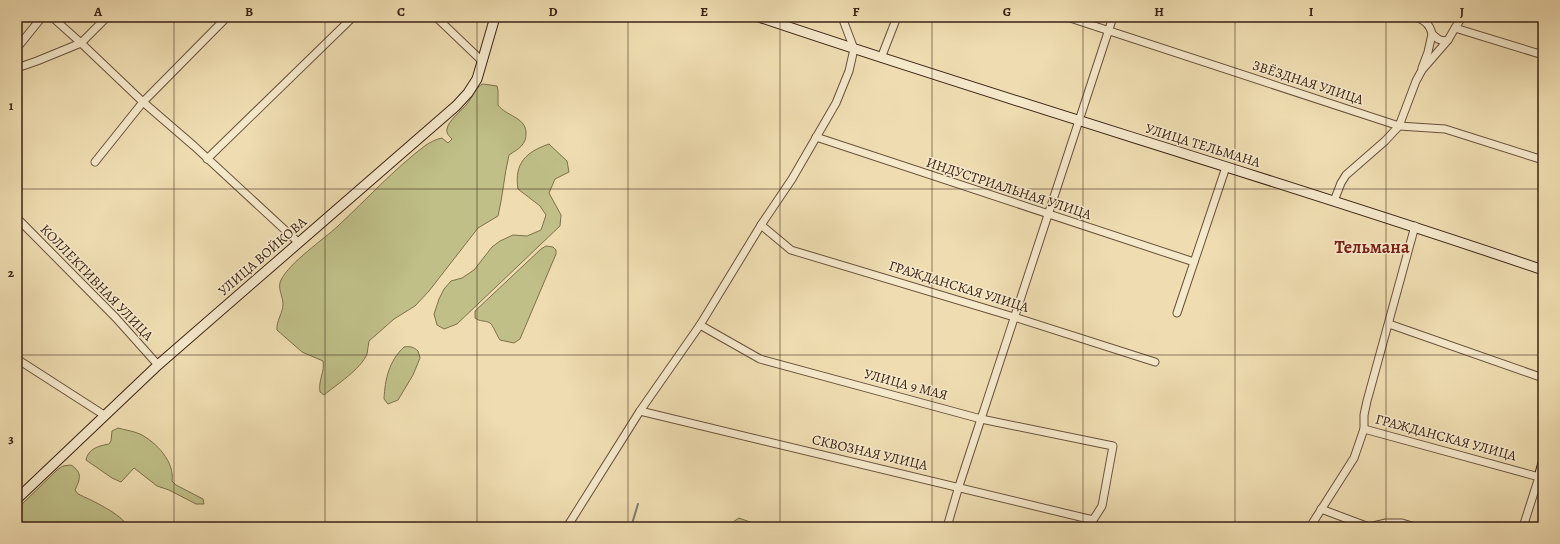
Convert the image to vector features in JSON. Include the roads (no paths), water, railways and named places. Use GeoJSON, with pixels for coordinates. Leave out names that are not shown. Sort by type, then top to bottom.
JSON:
{"type":"FeatureCollection","features":[{"type":"Feature","properties":{"kind":"street"},"geometry":{"type":"LineString","coordinates":[[17,48],[42,17]]}},
{"type":"Feature","properties":{"kind":"street"},"geometry":{"type":"LineString","coordinates":[[52,17],[298,243]]}},
{"type":"Feature","properties":{"kind":"street"},"geometry":{"type":"LineString","coordinates":[[17,68],[81,43],[107,17]]}},
{"type":"Feature","properties":{"kind":"street"},"geometry":{"type":"LineString","coordinates":[[95,162],[143,102],[227,17]]}},
{"type":"Feature","properties":{"kind":"street"},"geometry":{"type":"LineString","coordinates":[[207,159],[353,17]]}},
{"type":"Feature","properties":{"kind":"street"},"geometry":{"type":"LineString","coordinates":[[436,17],[482,61]]}},
{"type":"Feature","properties":{"kind":"street","name":"УЛИЦА ВОЙКОВА"},"geometry":{"type":"LineString","coordinates":[[17,499],[158,365],[456,106],[468,93],[477,79],[495,17]]}},
{"type":"Feature","properties":{"kind":"street","name":"УЛИЦА ТЕЛЬМАНА"},"geometry":{"type":"LineString","coordinates":[[759,17],[881,58],[1415,226],[1543,270]]}},
{"type":"Feature","properties":{"kind":"street"},"geometry":{"type":"LineString","coordinates":[[567,527],[640,411],[700,325],[761,225],[792,179],[838,98],[849,71],[854,49],[842,17]]}},
{"type":"Feature","properties":{"kind":"street"},"geometry":{"type":"LineString","coordinates":[[881,58],[897,17]]}},
{"type":"Feature","properties":{"kind":"street","name":"ЗВЁЗДНАЯ УЛИЦА"},"geometry":{"type":"LineString","coordinates":[[1067,17],[1399,126],[1445,129],[1543,160]]}},
{"type":"Feature","properties":{"kind":"street"},"geometry":{"type":"LineString","coordinates":[[947,527],[1014,317],[1113,17]]}},
{"type":"Feature","properties":{"kind":"street"},"geometry":{"type":"LineString","coordinates":[[1334,201],[1346,175],[1385,141],[1399,126],[1428,52],[1432,34],[1431,28],[1428,24],[1422,19],[1415,17]]}},
{"type":"Feature","properties":{"kind":"street"},"geometry":{"type":"LineString","coordinates":[[1416,81],[1422,70],[1448,40],[1462,17]]}},
{"type":"Feature","properties":{"kind":"street"},"geometry":{"type":"LineString","coordinates":[[1455,28],[1543,55]]}},
{"type":"Feature","properties":{"kind":"street"},"geometry":{"type":"LineString","coordinates":[[1432,34],[1443,41],[1448,40]]}},
{"type":"Feature","properties":{"kind":"street","name":"ИНДУСТРИАЛЬНАЯ УЛИЦА"},"geometry":{"type":"LineString","coordinates":[[816,137],[1194,262]]}},
{"type":"Feature","properties":{"kind":"street"},"geometry":{"type":"LineString","coordinates":[[1177,314],[1226,167]]}},
{"type":"Feature","properties":{"kind":"street","name":"КОЛЛЕКТИВНАЯ УЛИЦА"},"geometry":{"type":"LineString","coordinates":[[17,218],[116,318],[158,365]]}},
{"type":"Feature","properties":{"kind":"street","name":"ГРАЖДАНСКАЯ УЛИЦА"},"geometry":{"type":"LineString","coordinates":[[761,225],[792,250],[1014,317],[1155,362]]}},
{"type":"Feature","properties":{"kind":"street"},"geometry":{"type":"LineString","coordinates":[[1310,527],[1354,458],[1364,429],[1364,415],[1367,401],[1415,226]]}},
{"type":"Feature","properties":{"kind":"street"},"geometry":{"type":"LineString","coordinates":[[1389,324],[1543,378]]}},
{"type":"Feature","properties":{"kind":"street","name":"УЛИЦА 9 МАЯ"},"geometry":{"type":"LineString","coordinates":[[700,325],[760,359],[981,419],[1114,446],[1102,506],[1093,520]]}},
{"type":"Feature","properties":{"kind":"street"},"geometry":{"type":"LineString","coordinates":[[17,359],[104,415]]}},
{"type":"Feature","properties":{"kind":"street","name":"СКВОЗНАЯ УЛИЦА"},"geometry":{"type":"LineString","coordinates":[[640,411],[959,486],[1093,520]]}},
{"type":"Feature","properties":{"kind":"street","name":"ГРАЖДАНСКАЯ УЛИЦА"},"geometry":{"type":"LineString","coordinates":[[1364,429],[1541,477]]}},
{"type":"Feature","properties":{"kind":"street"},"geometry":{"type":"LineString","coordinates":[[1524,527],[1541,477],[1543,462]]}},
{"type":"Feature","properties":{"kind":"street"},"geometry":{"type":"LineString","coordinates":[[1321,509],[1369,527],[1386,523],[1402,523],[1415,527]]}},
{"type":"Feature","properties":{"kind":"waterway"},"geometry":{"type":"LineString","coordinates":[[631,527],[638,504]]}},
{"type":"Feature","properties":{"kind":"district","name":"Тельмана"},"geometry":{"type":"Point","coordinates":[1372,247]}}]}
